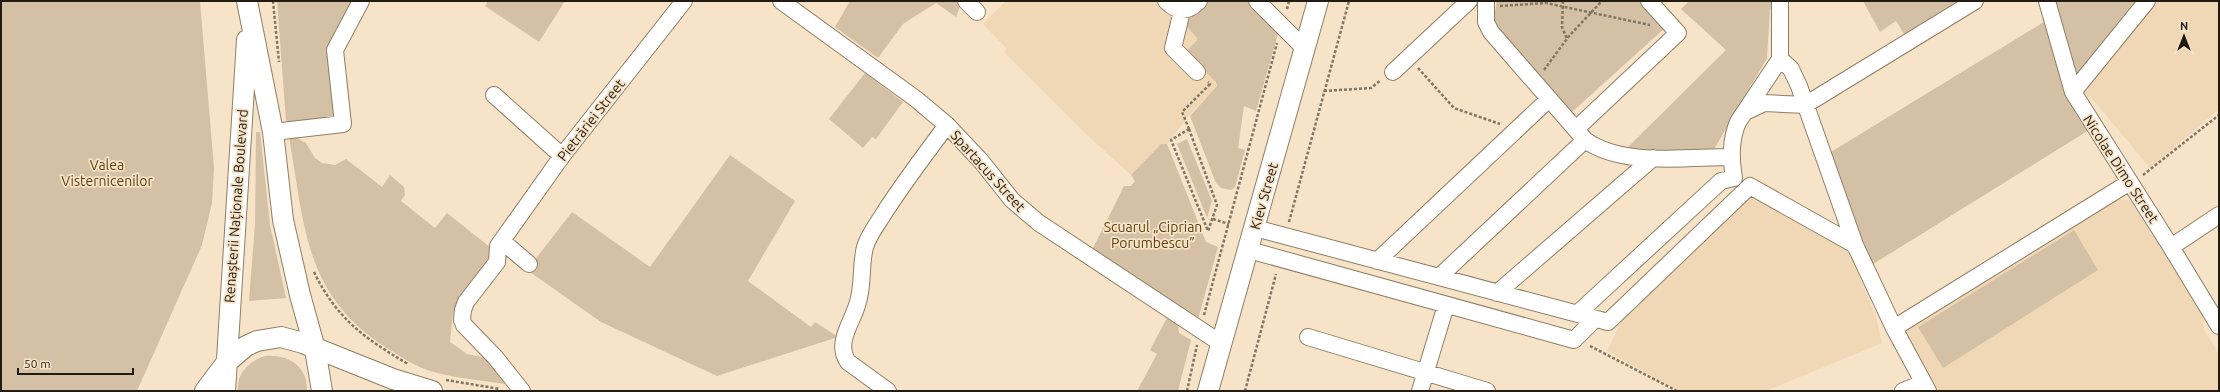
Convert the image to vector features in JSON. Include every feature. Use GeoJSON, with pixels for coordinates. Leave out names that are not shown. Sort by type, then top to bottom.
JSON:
{"type":"FeatureCollection","features":[{"type":"Feature","properties":{"kind":"main road","name":"Kiev Street"},"geometry":{"type":"LineString","coordinates":[[1208,391],[1318,1]]}},
{"type":"Feature","properties":{"kind":"main road","name":"Renașterii Naționale Boulevard"},"geometry":{"type":"LineString","coordinates":[[248,7],[273,132],[283,220],[296,281],[315,349],[322,391]]}},
{"type":"Feature","properties":{"kind":"main road","name":"Renașterii Naționale Boulevard"},"geometry":{"type":"LineString","coordinates":[[225,391],[248,7]]}},
{"type":"Feature","properties":{"kind":"main road"},"geometry":{"type":"LineString","coordinates":[[205,391],[226,363],[246,346],[257,341],[270,338],[292,339],[315,349],[357,363],[393,379],[436,385]]}},
{"type":"Feature","properties":{"kind":"street","name":"Pietrăriei Street"},"geometry":{"type":"LineString","coordinates":[[502,241],[562,156],[684,1]]}},
{"type":"Feature","properties":{"kind":"street","name":"Spartacus Street"},"geometry":{"type":"LineString","coordinates":[[781,1],[916,99],[947,125],[981,161],[1012,200],[1039,223],[1200,331],[1222,344]]}},
{"type":"Feature","properties":{"kind":"street"},"geometry":{"type":"LineString","coordinates":[[1166,1],[1176,10],[1182,11],[1192,8],[1200,1]]}},
{"type":"Feature","properties":{"kind":"street"},"geometry":{"type":"LineString","coordinates":[[1257,1],[1305,48]]}},
{"type":"Feature","properties":{"kind":"street"},"geometry":{"type":"LineString","coordinates":[[1393,72],[1469,1]]}},
{"type":"Feature","properties":{"kind":"street"},"geometry":{"type":"LineString","coordinates":[[1439,277],[1580,135],[1678,33],[1649,1]]}},
{"type":"Feature","properties":{"kind":"street"},"geometry":{"type":"LineString","coordinates":[[1734,178],[1731,157],[1734,133],[1738,122],[1747,111],[1780,59],[1780,1]]}},
{"type":"Feature","properties":{"kind":"street"},"geometry":{"type":"LineString","coordinates":[[1747,111],[1764,103],[1805,105],[1975,1]]}},
{"type":"Feature","properties":{"kind":"street","name":"Nicolae Dimo Street"},"geometry":{"type":"LineString","coordinates":[[2047,1],[2073,92],[2219,326]]}},
{"type":"Feature","properties":{"kind":"street"},"geometry":{"type":"LineString","coordinates":[[2073,92],[2147,1]]}},
{"type":"Feature","properties":{"kind":"street"},"geometry":{"type":"LineString","coordinates":[[273,132],[344,124],[335,50],[355,4]]}},
{"type":"Feature","properties":{"kind":"street"},"geometry":{"type":"LineString","coordinates":[[1486,4],[1486,22],[1491,32],[1580,135],[1595,147],[1627,156],[1653,158],[1731,157]]}},
{"type":"Feature","properties":{"kind":"street"},"geometry":{"type":"LineString","coordinates":[[1182,11],[1173,48],[1198,72]]}},
{"type":"Feature","properties":{"kind":"street"},"geometry":{"type":"LineString","coordinates":[[1780,59],[1791,69],[1855,245],[1894,328],[1926,387],[1903,391]]}},
{"type":"Feature","properties":{"kind":"street"},"geometry":{"type":"LineString","coordinates":[[494,95],[562,156]]}},
{"type":"Feature","properties":{"kind":"street"},"geometry":{"type":"LineString","coordinates":[[1377,261],[1549,98]]}},
{"type":"Feature","properties":{"kind":"street"},"geometry":{"type":"LineString","coordinates":[[888,391],[848,362],[842,346],[863,283],[865,248],[869,238],[889,206],[947,125]]}},
{"type":"Feature","properties":{"kind":"street"},"geometry":{"type":"LineString","coordinates":[[1497,293],[1653,158]]}},
{"type":"Feature","properties":{"kind":"street"},"geometry":{"type":"LineString","coordinates":[[1577,314],[1721,181],[1734,178],[1855,245]]}},
{"type":"Feature","properties":{"kind":"street"},"geometry":{"type":"LineString","coordinates":[[1894,328],[2131,183]]}},
{"type":"Feature","properties":{"kind":"street"},"geometry":{"type":"LineString","coordinates":[[1255,228],[1608,322],[1750,186]]}},
{"type":"Feature","properties":{"kind":"street"},"geometry":{"type":"LineString","coordinates":[[2171,247],[2219,215]]}},
{"type":"Feature","properties":{"kind":"street"},"geometry":{"type":"LineString","coordinates":[[515,390],[496,357],[464,326],[462,320],[463,310],[466,302],[497,262],[498,246],[502,241],[529,264]]}},
{"type":"Feature","properties":{"kind":"street"},"geometry":{"type":"LineString","coordinates":[[1249,250],[1574,340],[1595,319]]}},
{"type":"Feature","properties":{"kind":"street"},"geometry":{"type":"LineString","coordinates":[[1420,391],[1446,305]]}},
{"type":"Feature","properties":{"kind":"street"},"geometry":{"type":"LineString","coordinates":[[1308,337],[1487,391]]}},
{"type":"Feature","properties":{"kind":"path"},"geometry":{"type":"LineString","coordinates":[[273,1],[279,70]]}},
{"type":"Feature","properties":{"kind":"path"},"geometry":{"type":"LineString","coordinates":[[1187,391],[1200,331],[1289,1]]}},
{"type":"Feature","properties":{"kind":"path"},"geometry":{"type":"LineString","coordinates":[[1286,236],[1294,197],[1349,1]]}},
{"type":"Feature","properties":{"kind":"path"},"geometry":{"type":"LineString","coordinates":[[1563,1],[1562,28],[1567,39]]}},
{"type":"Feature","properties":{"kind":"path"},"geometry":{"type":"LineString","coordinates":[[1537,85],[1556,53],[1602,1]]}},
{"type":"Feature","properties":{"kind":"path"},"geometry":{"type":"LineString","coordinates":[[1486,4],[1528,3],[1562,6],[1651,25],[1665,18]]}},
{"type":"Feature","properties":{"kind":"path"},"geometry":{"type":"LineString","coordinates":[[1408,58],[1454,108],[1492,122],[1517,128]]}},
{"type":"Feature","properties":{"kind":"path"},"geometry":{"type":"LineString","coordinates":[[1188,129],[1171,140],[1208,231],[1217,205],[1182,112],[1210,84],[1198,72]]}},
{"type":"Feature","properties":{"kind":"path"},"geometry":{"type":"LineString","coordinates":[[1324,91],[1371,88],[1393,72]]}},
{"type":"Feature","properties":{"kind":"path"},"geometry":{"type":"LineString","coordinates":[[2131,183],[2219,115]]}},
{"type":"Feature","properties":{"kind":"path"},"geometry":{"type":"LineString","coordinates":[[1212,219],[1229,224]]}},
{"type":"Feature","properties":{"kind":"path"},"geometry":{"type":"LineString","coordinates":[[1245,391],[1280,259]]}},
{"type":"Feature","properties":{"kind":"path"},"geometry":{"type":"LineString","coordinates":[[312,267],[322,289],[341,315],[381,348],[412,367]]}},
{"type":"Feature","properties":{"kind":"path"},"geometry":{"type":"LineString","coordinates":[[1574,340],[1585,344],[1677,391]]}},
{"type":"Feature","properties":{"kind":"path"},"geometry":{"type":"LineString","coordinates":[[436,385],[515,390]]}},
{"type":"Feature","properties":{"kind":"shaded area"},"geometry":{"type":"Polygon","coordinates":[[[1006,1],[1161,1],[1199,39],[1217,86],[1191,113],[1167,144],[1161,144],[1131,175],[1087,135],[1004,52],[1007,49],[983,24],[1006,1]]]}},
{"type":"Feature","properties":{"kind":"shaded area"},"geometry":{"type":"Polygon","coordinates":[[[2153,1],[2219,1],[2219,109],[2150,168],[2095,102],[2083,92],[2153,1]]]}},
{"type":"Feature","properties":{"kind":"shaded area"},"geometry":{"type":"Polygon","coordinates":[[[1751,195],[1847,247],[1876,317],[1882,343],[1766,391],[1679,391],[1607,351],[1621,322],[1636,302],[1751,195]]]}},
{"type":"Feature","properties":{"kind":"shaded area"},"geometry":{"type":"Polygon","coordinates":[[[2116,199],[2129,200],[2133,204],[2203,314],[2204,330],[2219,354],[2219,391],[1934,391],[1900,331],[2116,199]]]}},
{"type":"Feature","properties":{"kind":"green space","name":"Valea Visternicenilor"},"geometry":{"type":"Polygon","coordinates":[[[1,1],[200,1],[214,168],[212,203],[202,245],[137,391],[1,391],[1,1]]]}},
{"type":"Feature","properties":{"kind":"green space"},"geometry":{"type":"Polygon","coordinates":[[[277,1],[353,1],[329,48],[336,118],[292,123],[286,121],[277,1]]]}},
{"type":"Feature","properties":{"kind":"green space"},"geometry":{"type":"Polygon","coordinates":[[[488,1],[565,1],[539,42],[485,6],[488,1]]]}},
{"type":"Feature","properties":{"kind":"green space"},"geometry":{"type":"Polygon","coordinates":[[[850,1],[958,1],[961,4],[956,17],[936,3],[903,24],[878,58],[835,27],[850,1]]]}},
{"type":"Feature","properties":{"kind":"green space","name":"Scuarul „Ciprian Porumbescu”"},"geometry":{"type":"Polygon","coordinates":[[[1205,1],[1248,1],[1278,34],[1256,111],[1244,106],[1238,148],[1245,150],[1235,187],[1231,190],[1221,188],[1216,183],[1190,116],[1217,86],[1216,82],[1186,52],[1198,39],[1186,26],[1187,22],[1205,1]]]}},
{"type":"Feature","properties":{"kind":"green space"},"geometry":{"type":"Polygon","coordinates":[[[1497,1],[1640,1],[1665,28],[1572,112],[1491,29],[1497,1]]]}},
{"type":"Feature","properties":{"kind":"green space"},"geometry":{"type":"Polygon","coordinates":[[[1689,1],[1784,1],[1770,9],[1767,58],[1713,151],[1624,151],[1726,50],[1681,9],[1689,1]]]}},
{"type":"Feature","properties":{"kind":"green space"},"geometry":{"type":"Polygon","coordinates":[[[1863,1],[1964,1],[1906,37],[1896,21],[1880,32],[1863,1]]]}},
{"type":"Feature","properties":{"kind":"green space"},"geometry":{"type":"Polygon","coordinates":[[[2056,1],[2142,1],[2080,75],[2074,74],[2056,1]]]}},
{"type":"Feature","properties":{"kind":"green space"},"geometry":{"type":"Polygon","coordinates":[[[2047,20],[2089,130],[1870,266],[1826,155],[2047,20]]]}},
{"type":"Feature","properties":{"kind":"green space"},"geometry":{"type":"Polygon","coordinates":[[[865,73],[903,102],[876,139],[872,137],[863,148],[829,119],[865,73]]]}},
{"type":"Feature","properties":{"kind":"green space"},"geometry":{"type":"Polygon","coordinates":[[[256,132],[260,132],[270,225],[286,298],[249,301],[255,224],[256,132]]]}},
{"type":"Feature","properties":{"kind":"green space"},"geometry":{"type":"Polygon","coordinates":[[[292,135],[306,143],[315,158],[322,163],[335,165],[346,159],[382,187],[390,175],[404,187],[405,195],[401,201],[435,228],[447,213],[496,252],[453,313],[450,342],[467,354],[487,358],[505,384],[446,375],[417,366],[387,348],[361,329],[341,308],[326,285],[315,262],[307,236],[289,136],[292,135]]]}},
{"type":"Feature","properties":{"kind":"green space","name":"Scuarul „Ciprian Porumbescu”"},"geometry":{"type":"Polygon","coordinates":[[[1187,139],[1212,201],[1207,218],[1177,144],[1187,139]]]}},
{"type":"Feature","properties":{"kind":"green space","name":"Scuarul „Ciprian Porumbescu”"},"geometry":{"type":"Polygon","coordinates":[[[1161,144],[1167,144],[1206,242],[1218,247],[1197,323],[1092,250],[1124,186],[1131,186],[1135,181],[1131,175],[1161,144]]]}},
{"type":"Feature","properties":{"kind":"green space"},"geometry":{"type":"Polygon","coordinates":[[[730,155],[795,201],[748,281],[811,327],[815,322],[838,337],[717,376],[601,322],[527,270],[572,212],[650,267],[730,155]]]}},
{"type":"Feature","properties":{"kind":"green space"},"geometry":{"type":"Polygon","coordinates":[[[2074,230],[2098,270],[1943,368],[1918,327],[2074,230]]]}},
{"type":"Feature","properties":{"kind":"green space"},"geometry":{"type":"Polygon","coordinates":[[[1167,318],[1178,325],[1179,333],[1191,340],[1178,391],[1137,391],[1157,354],[1150,350],[1167,318]]]}},
{"type":"Feature","properties":{"kind":"green space"},"geometry":{"type":"Polygon","coordinates":[[[265,356],[281,357],[295,363],[304,375],[307,391],[238,391],[239,379],[245,369],[254,361],[265,356]]]}}]}
